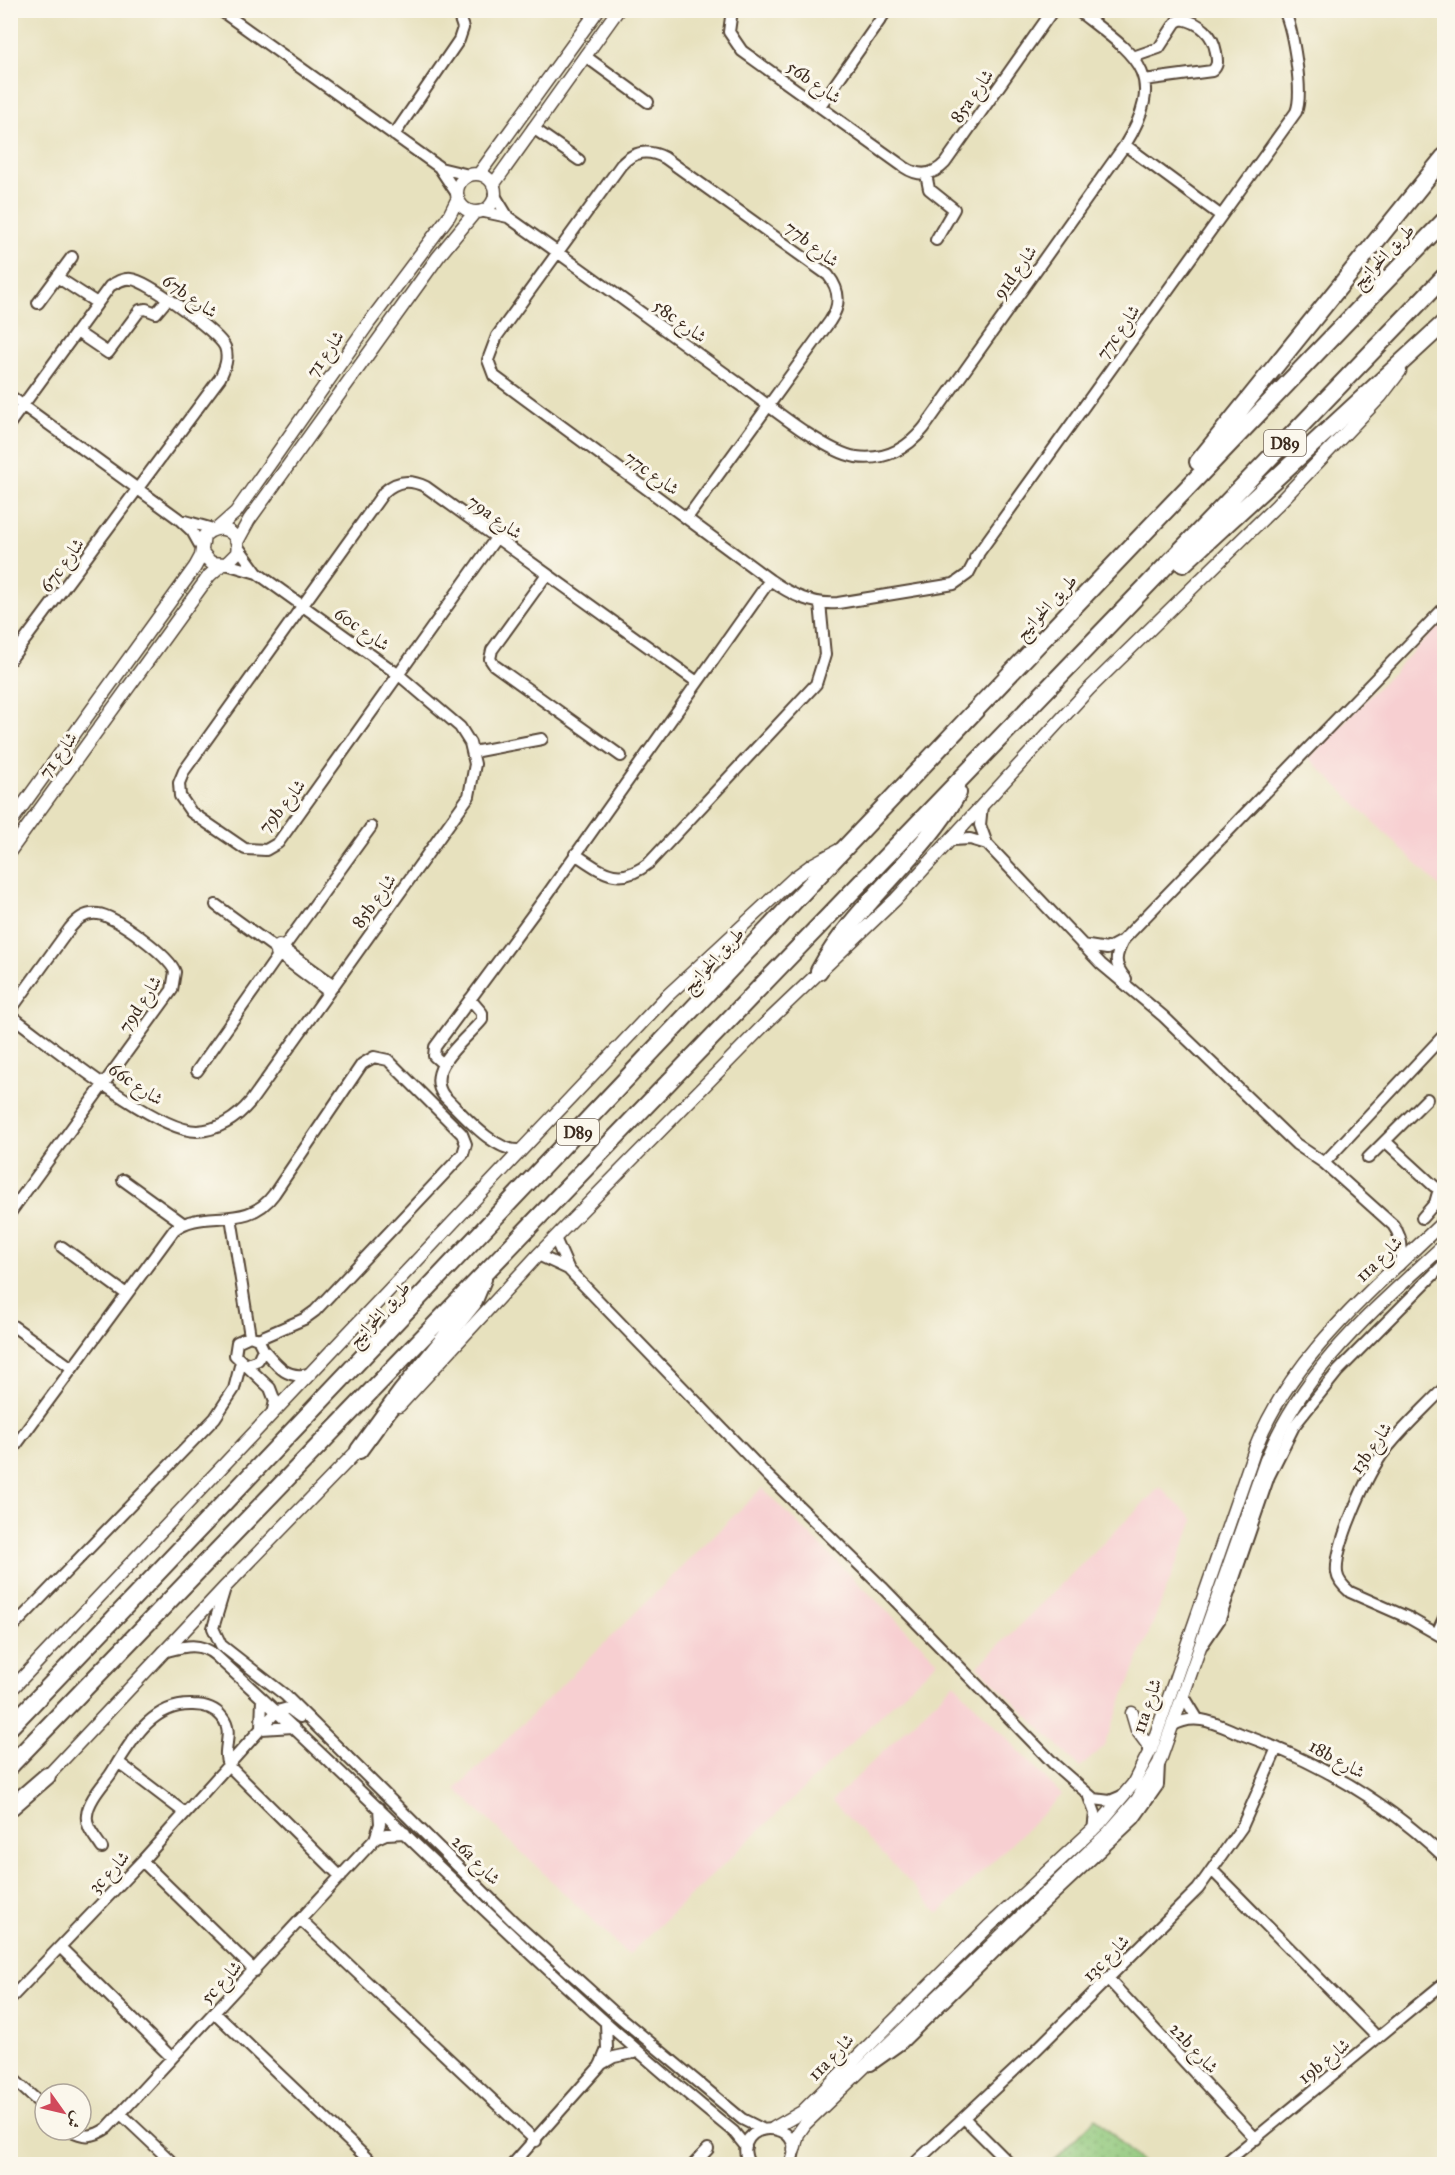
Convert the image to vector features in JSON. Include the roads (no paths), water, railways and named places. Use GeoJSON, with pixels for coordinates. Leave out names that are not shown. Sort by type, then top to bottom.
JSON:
{"type":"FeatureCollection","features":[{"type":"Feature","properties":{"kind":"highway"},"geometry":{"type":"LineString","coordinates":[[1142,533],[1444,157]]}},
{"type":"Feature","properties":{"kind":"highway","name":"طريق الخوانيج"},"geometry":{"type":"LineString","coordinates":[[10,1727],[284,1443],[1142,533],[1444,221]]}},
{"type":"Feature","properties":{"kind":"highway","name":"D89"},"geometry":{"type":"LineString","coordinates":[[10,1767],[1444,277]]}},
{"type":"Feature","properties":{"kind":"highway"},"geometry":{"type":"LineString","coordinates":[[1126,609],[1202,547],[1444,323]]}},
{"type":"Feature","properties":{"kind":"highway"},"geometry":{"type":"LineString","coordinates":[[819,971],[849,923],[940,821],[967,775]]}},
{"type":"Feature","properties":{"kind":"highway"},"geometry":{"type":"LineString","coordinates":[[359,1450],[408,1383],[473,1303],[484,1274]]}},
{"type":"Feature","properties":{"kind":"highway"},"geometry":{"type":"LineString","coordinates":[[10,1808],[48,1776]]}},
{"type":"Feature","properties":{"kind":"street"},"geometry":{"type":"LineString","coordinates":[[220,10],[439,167],[463,206],[478,211],[488,207],[494,190],[533,128],[618,10]]}},
{"type":"Feature","properties":{"kind":"street"},"geometry":{"type":"LineString","coordinates":[[394,135],[459,40],[463,28],[457,10]]}},
{"type":"Feature","properties":{"kind":"street"},"geometry":{"type":"LineString","coordinates":[[458,196],[462,180],[474,175],[598,10]]}},
{"type":"Feature","properties":{"kind":"street","name":"56b شارع"},"geometry":{"type":"LineString","coordinates":[[732,10],[729,32],[736,46],[910,172],[926,174]]}},
{"type":"Feature","properties":{"kind":"street"},"geometry":{"type":"LineString","coordinates":[[820,106],[887,10]]}},
{"type":"Feature","properties":{"kind":"street","name":"85a شارع"},"geometry":{"type":"LineString","coordinates":[[926,174],[940,168],[945,163],[1053,10]]}},
{"type":"Feature","properties":{"kind":"street","name":"91d شارع"},"geometry":{"type":"LineString","coordinates":[[834,449],[855,457],[877,457],[899,450],[917,437],[1125,145],[1143,113],[1144,80],[1133,57],[1077,10]]}},
{"type":"Feature","properties":{"kind":"street","name":"77c شارع"},"geometry":{"type":"LineString","coordinates":[[557,252],[492,344],[488,360],[490,369],[500,383],[790,594],[820,603],[838,603],[936,587],[960,574],[978,555],[1296,112],[1300,99],[1290,28],[1284,10]]}},
{"type":"Feature","properties":{"kind":"street"},"geometry":{"type":"LineString","coordinates":[[1133,57],[1159,48],[1176,22],[1182,20],[1208,33],[1214,39],[1217,63],[1212,71],[1144,80]]}},
{"type":"Feature","properties":{"kind":"street"},"geometry":{"type":"LineString","coordinates":[[585,56],[648,102]]}},
{"type":"Feature","properties":{"kind":"street"},"geometry":{"type":"LineString","coordinates":[[533,128],[579,160]]}},
{"type":"Feature","properties":{"kind":"street"},"geometry":{"type":"LineString","coordinates":[[1125,145],[1220,215]]}},
{"type":"Feature","properties":{"kind":"street","name":"77b شارع"},"geometry":{"type":"LineString","coordinates":[[557,252],[621,165],[633,154],[650,152],[665,158],[822,270],[837,289],[835,314],[687,518]]}},
{"type":"Feature","properties":{"kind":"street"},"geometry":{"type":"LineString","coordinates":[[439,167],[487,178],[494,190]]}},
{"type":"Feature","properties":{"kind":"street"},"geometry":{"type":"LineString","coordinates":[[926,174],[929,189],[954,209],[936,240]]}},
{"type":"Feature","properties":{"kind":"street","name":"58c شارع"},"geometry":{"type":"LineString","coordinates":[[494,190],[508,217]]}},
{"type":"Feature","properties":{"kind":"street","name":"شارع 71"},"geometry":{"type":"LineString","coordinates":[[215,529],[236,512],[368,324],[449,216],[458,196]]}},
{"type":"Feature","properties":{"kind":"street","name":"58c شارع"},"geometry":{"type":"LineString","coordinates":[[478,211],[508,217],[769,406],[834,449]]}},
{"type":"Feature","properties":{"kind":"street","name":"شارع 71"},"geometry":{"type":"LineString","coordinates":[[237,545],[249,520],[444,250],[478,211]]}},
{"type":"Feature","properties":{"kind":"street"},"geometry":{"type":"LineString","coordinates":[[38,303],[72,257]]}},
{"type":"Feature","properties":{"kind":"street"},"geometry":{"type":"LineString","coordinates":[[57,277],[97,303]]}},
{"type":"Feature","properties":{"kind":"street","name":"67b شارع"},"geometry":{"type":"LineString","coordinates":[[24,405],[110,286],[123,279],[143,283],[215,333],[225,347],[226,363],[220,378],[139,489]]}},
{"type":"Feature","properties":{"kind":"street"},"geometry":{"type":"LineString","coordinates":[[76,332],[108,353],[140,310],[146,309],[156,313],[167,300]]}},
{"type":"Feature","properties":{"kind":"street"},"geometry":{"type":"LineString","coordinates":[[10,1815],[225,1587],[359,1450],[538,1255],[819,971],[896,899],[1089,688],[1276,505],[1371,407],[1391,383],[1408,357]]}},
{"type":"Feature","properties":{"kind":"street"},"geometry":{"type":"LineString","coordinates":[[10,396],[179,519],[211,563],[223,564],[234,557],[237,545],[232,533],[179,519]]}},
{"type":"Feature","properties":{"kind":"street"},"geometry":{"type":"LineString","coordinates":[[10,423],[24,405]]}},
{"type":"Feature","properties":{"kind":"street","name":"79a شارع"},"geometry":{"type":"LineString","coordinates":[[301,606],[384,492],[400,482],[418,482],[697,682]]}},
{"type":"Feature","properties":{"kind":"street","name":"67c شارع"},"geometry":{"type":"LineString","coordinates":[[10,660],[139,489]]}},
{"type":"Feature","properties":{"kind":"street"},"geometry":{"type":"LineString","coordinates":[[202,549],[204,536],[215,529]]}},
{"type":"Feature","properties":{"kind":"street","name":"79b شارع"},"geometry":{"type":"LineString","coordinates":[[301,606],[184,771],[179,783],[180,796],[186,808],[239,846],[252,851],[266,850],[283,838],[496,538]]}},
{"type":"Feature","properties":{"kind":"street","name":"60c شارع"},"geometry":{"type":"LineString","coordinates":[[237,545],[257,573],[399,675],[446,713]]}},
{"type":"Feature","properties":{"kind":"street","name":"شارع 71"},"geometry":{"type":"LineString","coordinates":[[10,823],[195,567],[202,549]]}},
{"type":"Feature","properties":{"kind":"street","name":"شارع 71"},"geometry":{"type":"LineString","coordinates":[[10,851],[209,576],[223,564]]}},
{"type":"Feature","properties":{"kind":"street","name":"60c شارع"},"geometry":{"type":"LineString","coordinates":[[223,564],[257,573]]}},
{"type":"Feature","properties":{"kind":"street"},"geometry":{"type":"LineString","coordinates":[[547,574],[492,650],[490,659],[494,665],[621,756]]}},
{"type":"Feature","properties":{"kind":"street"},"geometry":{"type":"LineString","coordinates":[[443,1064],[434,1056],[434,1050],[770,580]]}},
{"type":"Feature","properties":{"kind":"street"},"geometry":{"type":"LineString","coordinates":[[575,854],[609,880],[624,883],[639,876],[816,684],[822,670],[825,636],[820,603]]}},
{"type":"Feature","properties":{"kind":"street"},"geometry":{"type":"LineString","coordinates":[[1082,945],[1107,949],[1124,939],[1444,608]]}},
{"type":"Feature","properties":{"kind":"street","name":"85b شارع"},"geometry":{"type":"LineString","coordinates":[[252,1101],[464,806],[473,786],[473,753],[466,734],[446,713]]}},
{"type":"Feature","properties":{"kind":"street"},"geometry":{"type":"LineString","coordinates":[[473,753],[542,739]]}},
{"type":"Feature","properties":{"kind":"street"},"geometry":{"type":"LineString","coordinates":[[982,804],[980,825],[987,844],[1082,945],[1171,1023],[1288,1137],[1324,1163],[1397,1230],[1402,1247],[1399,1265]]}},
{"type":"Feature","properties":{"kind":"street"},"geometry":{"type":"LineString","coordinates":[[197,1071],[280,951],[371,827]]}},
{"type":"Feature","properties":{"kind":"street"},"geometry":{"type":"LineString","coordinates":[[951,840],[970,839],[987,844]]}},
{"type":"Feature","properties":{"kind":"street"},"geometry":{"type":"LineString","coordinates":[[10,1691],[273,1410],[667,996],[785,886],[813,864],[846,848]]}},
{"type":"Feature","properties":{"kind":"street"},"geometry":{"type":"LineString","coordinates":[[216,905],[331,988]]}},
{"type":"Feature","properties":{"kind":"street","name":"79d شارع"},"geometry":{"type":"LineString","coordinates":[[10,1013],[70,928],[82,916],[98,914],[106,916],[165,957],[175,972],[172,990],[10,1213]]}},
{"type":"Feature","properties":{"kind":"street"},"geometry":{"type":"LineString","coordinates":[[1124,939],[1115,956],[1116,963],[1131,988]]}},
{"type":"Feature","properties":{"kind":"street"},"geometry":{"type":"LineString","coordinates":[[470,999],[482,1013],[482,1020],[443,1064],[437,1081],[444,1096],[501,1147],[520,1150]]}},
{"type":"Feature","properties":{"kind":"street","name":"66c شارع"},"geometry":{"type":"LineString","coordinates":[[10,1013],[105,1083],[165,1122],[196,1131],[227,1123],[252,1101]]}},
{"type":"Feature","properties":{"kind":"street"},"geometry":{"type":"LineString","coordinates":[[1324,1163],[1444,1035]]}},
{"type":"Feature","properties":{"kind":"street"},"geometry":{"type":"LineString","coordinates":[[10,1452],[14,1440],[72,1368],[125,1293],[172,1233],[184,1224],[250,1213],[266,1203],[362,1064],[379,1057],[391,1063],[465,1138],[465,1149],[460,1158],[320,1306],[304,1319],[258,1346],[244,1363],[234,1389],[215,1418],[10,1630]]}},
{"type":"Feature","properties":{"kind":"street"},"geometry":{"type":"LineString","coordinates":[[1368,1158],[1427,1099]]}},
{"type":"Feature","properties":{"kind":"street"},"geometry":{"type":"LineString","coordinates":[[1385,1141],[1442,1188],[1435,1203],[1422,1218]]}},
{"type":"Feature","properties":{"kind":"street"},"geometry":{"type":"LineString","coordinates":[[123,1180],[184,1224]]}},
{"type":"Feature","properties":{"kind":"street"},"geometry":{"type":"LineString","coordinates":[[231,1217],[258,1346]]}},
{"type":"Feature","properties":{"kind":"street","name":"11a شارع"},"geometry":{"type":"LineString","coordinates":[[768,2129],[802,2112],[988,1927],[1093,1831],[1125,1795],[1151,1749],[1268,1418],[1284,1390],[1317,1348],[1444,1221]]}},
{"type":"Feature","properties":{"kind":"street"},"geometry":{"type":"LineString","coordinates":[[1395,1291],[1412,1267],[1435,1244],[1434,1231]]}},
{"type":"Feature","properties":{"kind":"street"},"geometry":{"type":"LineString","coordinates":[[555,1238],[569,1270]]}},
{"type":"Feature","properties":{"kind":"street","name":"11a شارع"},"geometry":{"type":"LineString","coordinates":[[792,2160],[798,2134],[805,2124],[1119,1822],[1137,1800],[1159,1763],[1266,1460],[1284,1420],[1325,1360],[1444,1245]]}},
{"type":"Feature","properties":{"kind":"street"},"geometry":{"type":"LineString","coordinates":[[62,1247],[125,1293]]}},
{"type":"Feature","properties":{"kind":"street"},"geometry":{"type":"LineString","coordinates":[[538,1255],[569,1270],[767,1475],[1089,1797],[1095,1814],[1093,1831]]}},
{"type":"Feature","properties":{"kind":"street","name":"11a شارع"},"geometry":{"type":"LineString","coordinates":[[1200,1646],[1220,1619],[1269,1476],[1294,1426],[1338,1371],[1444,1264]]}},
{"type":"Feature","properties":{"kind":"street"},"geometry":{"type":"LineString","coordinates":[[13,1326],[72,1368]]}},
{"type":"Feature","properties":{"kind":"street"},"geometry":{"type":"LineString","coordinates":[[273,1410],[272,1392],[235,1355],[235,1346],[241,1338],[258,1346],[281,1370],[293,1376],[308,1374]]}},
{"type":"Feature","properties":{"kind":"street","name":"13b شارع"},"geometry":{"type":"LineString","coordinates":[[1441,1635],[1350,1592],[1342,1585],[1337,1575],[1340,1549],[1372,1470],[1392,1442],[1444,1388]]}},
{"type":"Feature","properties":{"kind":"street","name":"26a شارع"},"geometry":{"type":"LineString","coordinates":[[225,1587],[213,1628],[218,1641],[279,1689],[495,1903],[554,1958],[710,2094],[747,2123],[789,2138],[792,2160]]}},
{"type":"Feature","properties":{"kind":"street"},"geometry":{"type":"LineString","coordinates":[[1441,1635],[1444,1618]]}},
{"type":"Feature","properties":{"kind":"street","name":"26a شارع"},"geometry":{"type":"LineString","coordinates":[[162,1653],[185,1647],[204,1647],[277,1711],[606,2022],[734,2132],[746,2147]]}},
{"type":"Feature","properties":{"kind":"street"},"geometry":{"type":"LineString","coordinates":[[1172,1726],[1181,1721],[1197,1718],[1183,1695]]}},
{"type":"Feature","properties":{"kind":"street"},"geometry":{"type":"LineString","coordinates":[[262,1698],[261,1729],[293,1726]]}},
{"type":"Feature","properties":{"kind":"street","name":"3c شارع"},"geometry":{"type":"LineString","coordinates":[[102,1848],[89,1827],[87,1815],[91,1804],[118,1762],[150,1720],[168,1709],[190,1705],[210,1707],[225,1722],[229,1737],[226,1759],[228,1765]]}},
{"type":"Feature","properties":{"kind":"street"},"geometry":{"type":"LineString","coordinates":[[277,1711],[284,1708],[292,1710],[325,1734]]}},
{"type":"Feature","properties":{"kind":"street","name":"3c شارع"},"geometry":{"type":"LineString","coordinates":[[10,2000],[142,1861],[277,1711]]}},
{"type":"Feature","properties":{"kind":"street"},"geometry":{"type":"LineString","coordinates":[[1132,1713],[1137,1730],[1151,1749]]}},
{"type":"Feature","properties":{"kind":"street","name":"18b شارع"},"geometry":{"type":"LineString","coordinates":[[1197,1718],[1277,1748],[1329,1772],[1369,1796],[1444,1855]]}},
{"type":"Feature","properties":{"kind":"street","name":"13c شارع"},"geometry":{"type":"LineString","coordinates":[[918,2161],[1108,1979],[1213,1871],[1242,1827],[1277,1748]]}},
{"type":"Feature","properties":{"kind":"street"},"geometry":{"type":"LineString","coordinates":[[118,1762],[185,1813]]}},
{"type":"Feature","properties":{"kind":"street"},"geometry":{"type":"LineString","coordinates":[[228,1765],[341,1877]]}},
{"type":"Feature","properties":{"kind":"street"},"geometry":{"type":"LineString","coordinates":[[1089,1797],[1105,1801],[1125,1795]]}},
{"type":"Feature","properties":{"kind":"street"},"geometry":{"type":"LineString","coordinates":[[375,1839],[380,1824],[380,1808]]}},
{"type":"Feature","properties":{"kind":"street"},"geometry":{"type":"LineString","coordinates":[[375,1839],[386,1833],[405,1833]]}},
{"type":"Feature","properties":{"kind":"street","name":"5c شارع"},"geometry":{"type":"LineString","coordinates":[[93,2134],[101,2132],[121,2114],[375,1839]]}},
{"type":"Feature","properties":{"kind":"street"},"geometry":{"type":"LineString","coordinates":[[142,1861],[255,1971]]}},
{"type":"Feature","properties":{"kind":"street"},"geometry":{"type":"LineString","coordinates":[[1213,1871],[1378,2038]]}},
{"type":"Feature","properties":{"kind":"street"},"geometry":{"type":"LineString","coordinates":[[301,1920],[536,2141]]}},
{"type":"Feature","properties":{"kind":"street"},"geometry":{"type":"LineString","coordinates":[[60,1947],[172,2058]]}},
{"type":"Feature","properties":{"kind":"street","name":"22b شارع"},"geometry":{"type":"LineString","coordinates":[[1108,1979],[1256,2139]]}},
{"type":"Feature","properties":{"kind":"street","name":"19b شارع"},"geometry":{"type":"LineString","coordinates":[[1224,2164],[1444,1983]]}},
{"type":"Feature","properties":{"kind":"street"},"geometry":{"type":"LineString","coordinates":[[214,2013],[374,2164]]}},
{"type":"Feature","properties":{"kind":"street"},"geometry":{"type":"LineString","coordinates":[[513,2164],[536,2141],[600,2066],[608,2049],[606,2022]]}},
{"type":"Feature","properties":{"kind":"street"},"geometry":{"type":"LineString","coordinates":[[600,2066],[614,2057],[639,2052]]}},
{"type":"Feature","properties":{"kind":"street"},"geometry":{"type":"LineString","coordinates":[[10,2076],[33,2097]]}},
{"type":"Feature","properties":{"kind":"street"},"geometry":{"type":"LineString","coordinates":[[121,2114],[174,2164]]}},
{"type":"Feature","properties":{"kind":"street"},"geometry":{"type":"LineString","coordinates":[[964,2118],[1010,2164]]}},
{"type":"Feature","properties":{"kind":"street"},"geometry":{"type":"LineString","coordinates":[[749,2164],[746,2147],[752,2136],[768,2129]]}},
{"type":"Feature","properties":{"kind":"street"},"geometry":{"type":"LineString","coordinates":[[694,2164],[708,2149]]}}]}
